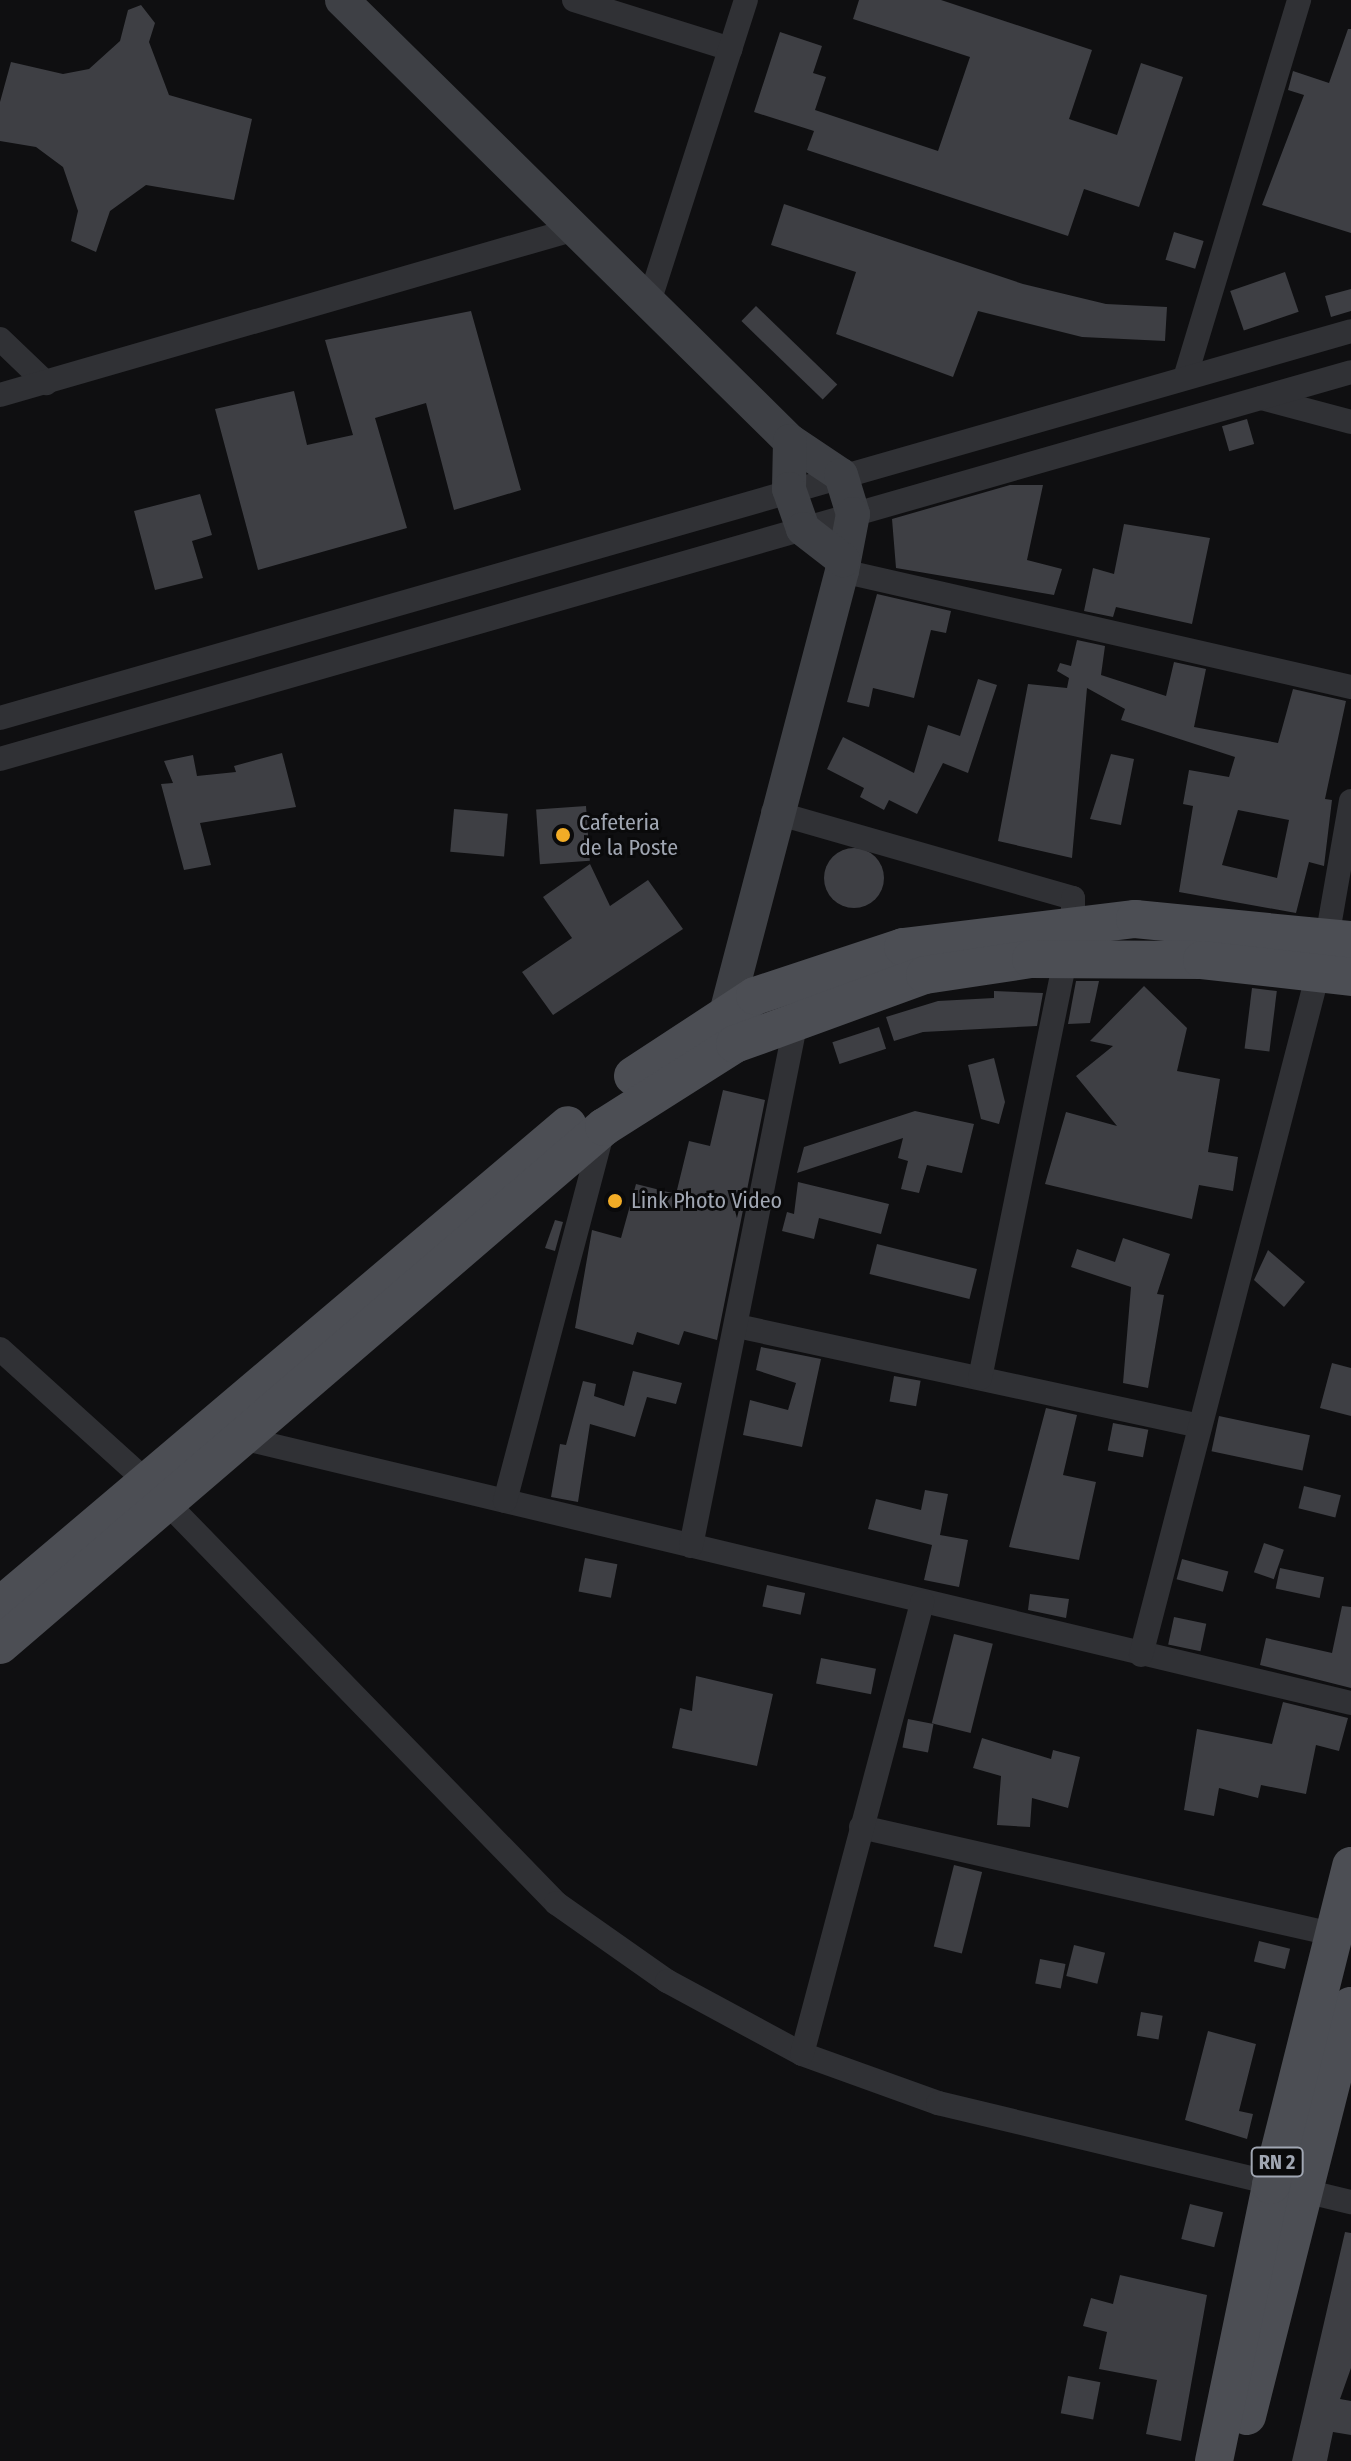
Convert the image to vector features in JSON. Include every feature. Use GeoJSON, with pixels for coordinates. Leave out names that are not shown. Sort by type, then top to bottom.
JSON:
{"type":"FeatureCollection","features":[{"type":"Feature","properties":{"kind":"main road"},"geometry":{"type":"LineString","coordinates":[[0,1606],[157,1493],[246,1439],[604,1127],[681,1072],[797,1016],[925,975],[1069,940]]}},
{"type":"Feature","properties":{"kind":"main road"},"geometry":{"type":"LineString","coordinates":[[0,1645],[157,1493],[208,1430],[508,1169],[727,1010],[903,947],[1069,940],[1337,957]]}},
{"type":"Feature","properties":{"kind":"main road","name":"RN 2"},"geometry":{"type":"LineString","coordinates":[[1235,2461],[1335,1935],[1351,1866]]}},
{"type":"Feature","properties":{"kind":"main road","name":"RN 2"},"geometry":{"type":"LineString","coordinates":[[1214,2461],[1286,2188],[1351,2006]]}},
{"type":"Feature","properties":{"kind":"street"},"geometry":{"type":"LineString","coordinates":[[342,0],[790,441],[841,475],[853,514],[842,565],[773,812],[727,1010]]}},
{"type":"Feature","properties":{"kind":"street"},"geometry":{"type":"LineString","coordinates":[[574,0],[730,49]]}},
{"type":"Feature","properties":{"kind":"street"},"geometry":{"type":"LineString","coordinates":[[649,302],[746,0]]}},
{"type":"Feature","properties":{"kind":"street"},"geometry":{"type":"LineString","coordinates":[[1185,378],[1299,0]]}},
{"type":"Feature","properties":{"kind":"street"},"geometry":{"type":"LineString","coordinates":[[0,395],[575,229]]}},
{"type":"Feature","properties":{"kind":"street"},"geometry":{"type":"LineString","coordinates":[[0,718],[789,489],[1351,331]]}},
{"type":"Feature","properties":{"kind":"street"},"geometry":{"type":"LineString","coordinates":[[0,339],[46,383]]}},
{"type":"Feature","properties":{"kind":"street"},"geometry":{"type":"LineString","coordinates":[[0,759],[1351,372]]}},
{"type":"Feature","properties":{"kind":"street"},"geometry":{"type":"LineString","coordinates":[[1260,397],[1351,422]]}},
{"type":"Feature","properties":{"kind":"street"},"geometry":{"type":"LineString","coordinates":[[790,441],[789,489],[803,529],[842,565],[1351,687]]}},
{"type":"Feature","properties":{"kind":"street"},"geometry":{"type":"LineString","coordinates":[[1141,1655],[1196,1425],[1337,957],[1351,801]]}},
{"type":"Feature","properties":{"kind":"street"},"geometry":{"type":"LineString","coordinates":[[773,812],[1073,898],[1069,940],[980,1378]]}},
{"type":"Feature","properties":{"kind":"street"},"geometry":{"type":"LineString","coordinates":[[691,1546],[797,1016]]}},
{"type":"Feature","properties":{"kind":"street"},"geometry":{"type":"LineString","coordinates":[[505,1501],[604,1127]]}},
{"type":"Feature","properties":{"kind":"street"},"geometry":{"type":"LineString","coordinates":[[737,1326],[1196,1425]]}},
{"type":"Feature","properties":{"kind":"street"},"geometry":{"type":"LineString","coordinates":[[0,1349],[157,1493],[556,1903],[667,1981],[802,2054],[938,2103],[1351,2202]]}},
{"type":"Feature","properties":{"kind":"street"},"geometry":{"type":"LineString","coordinates":[[208,1430],[1351,1703]]}},
{"type":"Feature","properties":{"kind":"street"},"geometry":{"type":"LineString","coordinates":[[802,2054],[922,1602]]}},
{"type":"Feature","properties":{"kind":"street"},"geometry":{"type":"LineString","coordinates":[[861,1827],[1335,1935]]}},
{"type":"Feature","properties":{"kind":"building"},"geometry":{"type":"Polygon","coordinates":[[[859,0],[941,0],[1092,50],[1069,119],[1117,135],[1141,63],[1183,77],[1139,207],[1084,189],[1068,236],[807,150],[814,131],[754,112],[780,32],[822,46],[813,73],[826,77],[815,110],[938,151],[970,57],[853,19],[859,0]]]}},
{"type":"Feature","properties":{"kind":"building"},"geometry":{"type":"Polygon","coordinates":[[[141,5],[155,23],[149,42],[169,95],[252,119],[234,200],[146,185],[110,211],[96,252],[71,241],[78,211],[63,167],[36,147],[0,141],[0,102],[11,62],[63,74],[89,69],[120,41],[128,10],[141,5]]]}},
{"type":"Feature","properties":{"kind":"building"},"geometry":{"type":"Polygon","coordinates":[[[1348,29],[1351,29],[1351,233],[1262,205],[1304,95],[1288,90],[1293,71],[1329,83],[1348,29]]]}},
{"type":"Feature","properties":{"kind":"building"},"geometry":{"type":"Polygon","coordinates":[[[784,204],[1023,284],[1106,304],[1167,307],[1165,341],[1082,337],[978,311],[953,377],[836,334],[856,272],[771,245],[784,204]]]}},
{"type":"Feature","properties":{"kind":"building"},"geometry":{"type":"Polygon","coordinates":[[[1174,232],[1204,241],[1195,269],[1166,260],[1174,232]]]}},
{"type":"Feature","properties":{"kind":"building"},"geometry":{"type":"Polygon","coordinates":[[[1285,272],[1299,312],[1244,331],[1230,291],[1285,272]]]}},
{"type":"Feature","properties":{"kind":"building"},"geometry":{"type":"Polygon","coordinates":[[[1351,289],[1351,311],[1331,317],[1325,296],[1351,289]]]}},
{"type":"Feature","properties":{"kind":"building"},"geometry":{"type":"Polygon","coordinates":[[[756,306],[837,384],[823,400],[741,321],[756,306]]]}},
{"type":"Feature","properties":{"kind":"building"},"geometry":{"type":"Polygon","coordinates":[[[471,311],[521,490],[454,510],[426,403],[375,418],[407,528],[258,570],[215,409],[294,391],[307,445],[353,435],[325,340],[471,311]]]}},
{"type":"Feature","properties":{"kind":"building"},"geometry":{"type":"Polygon","coordinates":[[[1247,419],[1254,444],[1229,451],[1222,426],[1247,419]]]}},
{"type":"Feature","properties":{"kind":"building"},"geometry":{"type":"Polygon","coordinates":[[[1010,485],[1043,485],[1027,560],[1062,569],[1054,595],[896,568],[892,519],[1010,485]]]}},
{"type":"Feature","properties":{"kind":"building"},"geometry":{"type":"Polygon","coordinates":[[[200,494],[212,535],[192,541],[203,578],[155,590],[134,511],[200,494]]]}},
{"type":"Feature","properties":{"kind":"building"},"geometry":{"type":"Polygon","coordinates":[[[1124,524],[1210,538],[1192,624],[1116,607],[1113,617],[1084,611],[1093,568],[1114,574],[1124,524]]]}},
{"type":"Feature","properties":{"kind":"building"},"geometry":{"type":"Polygon","coordinates":[[[877,594],[951,611],[946,633],[931,630],[914,698],[873,688],[869,707],[847,702],[877,594]]]}},
{"type":"Feature","properties":{"kind":"building"},"geometry":{"type":"Polygon","coordinates":[[[1077,640],[1105,646],[1101,675],[1166,696],[1174,662],[1206,669],[1194,727],[1278,743],[1293,689],[1346,701],[1325,799],[1332,800],[1324,866],[1309,862],[1296,913],[1179,892],[1193,806],[1183,804],[1189,770],[1229,777],[1235,757],[1121,720],[1125,709],[1087,688],[1072,858],[998,841],[1028,684],[1067,688],[1069,678],[1057,671],[1060,663],[1071,666],[1077,640]],[[1238,810],[1222,865],[1277,878],[1289,820],[1238,810]]]}},
{"type":"Feature","properties":{"kind":"building"},"geometry":{"type":"Polygon","coordinates":[[[978,679],[997,685],[968,773],[943,763],[917,814],[889,800],[884,810],[860,797],[864,788],[827,769],[843,737],[914,773],[928,725],[960,736],[978,679]]]}},
{"type":"Feature","properties":{"kind":"building"},"geometry":{"type":"Polygon","coordinates":[[[282,753],[296,807],[200,823],[211,865],[184,870],[161,784],[173,783],[164,761],[193,755],[197,776],[236,772],[234,766],[282,753]]]}},
{"type":"Feature","properties":{"kind":"building"},"geometry":{"type":"Polygon","coordinates":[[[1111,754],[1134,759],[1121,825],[1090,819],[1111,754]]]}},
{"type":"Feature","properties":{"kind":"building","name":"Cafeteria de la Poste"},"geometry":{"type":"Polygon","coordinates":[[[586,806],[590,861],[540,864],[536,809],[586,806]]]}},
{"type":"Feature","properties":{"kind":"building"},"geometry":{"type":"Polygon","coordinates":[[[454,809],[508,814],[504,857],[450,852],[454,809]]]}},
{"type":"Feature","properties":{"kind":"building"},"geometry":{"type":"Polygon","coordinates":[[[854,848],[866,850],[875,857],[882,866],[882,890],[875,899],[866,906],[854,908],[842,906],[833,899],[826,890],[824,878],[826,866],[833,857],[842,850],[854,848]]]}},
{"type":"Feature","properties":{"kind":"building"},"geometry":{"type":"Polygon","coordinates":[[[590,864],[610,906],[648,880],[683,929],[553,1015],[522,972],[572,938],[543,897],[590,864]]]}},
{"type":"Feature","properties":{"kind":"building"},"geometry":{"type":"Polygon","coordinates":[[[1076,981],[1099,981],[1090,1023],[1068,1024],[1076,981]]]}},
{"type":"Feature","properties":{"kind":"building"},"geometry":{"type":"Polygon","coordinates":[[[1144,986],[1187,1028],[1177,1071],[1220,1079],[1208,1152],[1238,1157],[1233,1191],[1199,1185],[1192,1219],[1045,1184],[1066,1112],[1117,1126],[1076,1076],[1113,1046],[1090,1041],[1144,986]]]}},
{"type":"Feature","properties":{"kind":"building"},"geometry":{"type":"Polygon","coordinates":[[[1252,988],[1277,991],[1269,1052],[1245,1049],[1252,988]]]}},
{"type":"Feature","properties":{"kind":"building"},"geometry":{"type":"Polygon","coordinates":[[[994,991],[1043,993],[1037,1026],[923,1032],[894,1041],[886,1017],[938,1001],[994,998],[994,991]]]}},
{"type":"Feature","properties":{"kind":"building"},"geometry":{"type":"Polygon","coordinates":[[[879,1027],[886,1049],[840,1064],[832,1042],[879,1027]]]}},
{"type":"Feature","properties":{"kind":"building"},"geometry":{"type":"Polygon","coordinates":[[[994,1058],[1005,1102],[999,1124],[981,1119],[968,1065],[994,1058]]]}},
{"type":"Feature","properties":{"kind":"building"},"geometry":{"type":"Polygon","coordinates":[[[723,1090],[765,1100],[717,1340],[684,1331],[679,1345],[637,1332],[633,1345],[575,1328],[592,1230],[621,1238],[636,1184],[676,1194],[689,1141],[710,1146],[723,1090]]]}},
{"type":"Feature","properties":{"kind":"building"},"geometry":{"type":"Polygon","coordinates":[[[915,1111],[974,1124],[962,1173],[927,1165],[919,1193],[901,1189],[908,1161],[898,1158],[903,1138],[797,1173],[804,1147],[915,1111]]]}},
{"type":"Feature","properties":{"kind":"building"},"geometry":{"type":"Polygon","coordinates":[[[798,1182],[889,1204],[881,1234],[819,1218],[814,1239],[782,1231],[787,1212],[794,1214],[798,1182]]]}},
{"type":"Feature","properties":{"kind":"building"},"geometry":{"type":"Polygon","coordinates":[[[555,1220],[563,1222],[555,1251],[545,1248],[555,1220]]]}},
{"type":"Feature","properties":{"kind":"building"},"geometry":{"type":"Polygon","coordinates":[[[1123,1238],[1170,1254],[1157,1294],[1164,1295],[1148,1388],[1123,1383],[1131,1287],[1071,1267],[1077,1249],[1115,1262],[1123,1238]]]}},
{"type":"Feature","properties":{"kind":"building"},"geometry":{"type":"Polygon","coordinates":[[[877,1244],[977,1269],[969,1299],[870,1274],[877,1244]]]}},
{"type":"Feature","properties":{"kind":"building"},"geometry":{"type":"Polygon","coordinates":[[[1268,1250],[1305,1282],[1284,1307],[1254,1280],[1268,1250]]]}},
{"type":"Feature","properties":{"kind":"building"},"geometry":{"type":"Polygon","coordinates":[[[761,1347],[821,1359],[802,1447],[743,1435],[750,1400],[788,1410],[796,1383],[756,1370],[761,1347]]]}},
{"type":"Feature","properties":{"kind":"building"},"geometry":{"type":"Polygon","coordinates":[[[1332,1363],[1351,1368],[1351,1416],[1320,1408],[1332,1363]]]}},
{"type":"Feature","properties":{"kind":"building"},"geometry":{"type":"Polygon","coordinates":[[[633,1371],[682,1383],[676,1404],[647,1397],[635,1437],[590,1424],[578,1502],[551,1497],[560,1444],[566,1445],[583,1381],[596,1384],[594,1396],[624,1406],[633,1371]]]}},
{"type":"Feature","properties":{"kind":"building"},"geometry":{"type":"Polygon","coordinates":[[[894,1376],[921,1381],[916,1406],[889,1402],[894,1376]]]}},
{"type":"Feature","properties":{"kind":"building"},"geometry":{"type":"Polygon","coordinates":[[[1046,1408],[1077,1415],[1063,1475],[1096,1482],[1079,1560],[1009,1547],[1046,1408]]]}},
{"type":"Feature","properties":{"kind":"building"},"geometry":{"type":"Polygon","coordinates":[[[1219,1416],[1310,1435],[1302,1471],[1212,1451],[1219,1416]]]}},
{"type":"Feature","properties":{"kind":"building"},"geometry":{"type":"Polygon","coordinates":[[[1113,1423],[1148,1430],[1143,1457],[1108,1450],[1113,1423]]]}},
{"type":"Feature","properties":{"kind":"building"},"geometry":{"type":"Polygon","coordinates":[[[1304,1486],[1341,1495],[1335,1518],[1298,1508],[1304,1486]]]}},
{"type":"Feature","properties":{"kind":"building"},"geometry":{"type":"Polygon","coordinates":[[[925,1490],[948,1494],[940,1535],[968,1540],[959,1587],[924,1580],[932,1545],[868,1529],[876,1499],[921,1510],[925,1490]]]}},
{"type":"Feature","properties":{"kind":"building"},"geometry":{"type":"Polygon","coordinates":[[[1264,1543],[1284,1550],[1274,1579],[1254,1572],[1264,1543]]]}},
{"type":"Feature","properties":{"kind":"building"},"geometry":{"type":"Polygon","coordinates":[[[585,1558],[617,1564],[611,1598],[579,1591],[585,1558]]]}},
{"type":"Feature","properties":{"kind":"building"},"geometry":{"type":"Polygon","coordinates":[[[1182,1559],[1228,1571],[1223,1592],[1177,1579],[1182,1559]]]}},
{"type":"Feature","properties":{"kind":"building"},"geometry":{"type":"Polygon","coordinates":[[[1280,1568],[1324,1577],[1320,1598],[1276,1589],[1280,1568]]]}},
{"type":"Feature","properties":{"kind":"building"},"geometry":{"type":"Polygon","coordinates":[[[767,1585],[805,1593],[801,1615],[762,1607],[767,1585]]]}},
{"type":"Feature","properties":{"kind":"building"},"geometry":{"type":"Polygon","coordinates":[[[1030,1594],[1069,1599],[1066,1618],[1028,1610],[1030,1594]]]}},
{"type":"Feature","properties":{"kind":"building"},"geometry":{"type":"Polygon","coordinates":[[[1342,1606],[1351,1607],[1351,1688],[1260,1665],[1266,1638],[1332,1653],[1342,1606]]]}},
{"type":"Feature","properties":{"kind":"building"},"geometry":{"type":"Polygon","coordinates":[[[1174,1617],[1206,1624],[1200,1651],[1168,1644],[1174,1617]]]}},
{"type":"Feature","properties":{"kind":"building"},"geometry":{"type":"Polygon","coordinates":[[[954,1634],[993,1644],[971,1733],[932,1723],[954,1634]]]}},
{"type":"Feature","properties":{"kind":"building"},"geometry":{"type":"Polygon","coordinates":[[[821,1658],[876,1669],[871,1694],[816,1684],[821,1658]]]}},
{"type":"Feature","properties":{"kind":"building"},"geometry":{"type":"Polygon","coordinates":[[[696,1676],[773,1694],[757,1766],[672,1748],[680,1708],[692,1711],[696,1676]]]}},
{"type":"Feature","properties":{"kind":"building"},"geometry":{"type":"Polygon","coordinates":[[[1283,1702],[1348,1718],[1339,1751],[1316,1745],[1306,1794],[1261,1785],[1258,1798],[1219,1788],[1214,1816],[1184,1810],[1197,1729],[1272,1744],[1283,1702]]]}},
{"type":"Feature","properties":{"kind":"building"},"geometry":{"type":"Polygon","coordinates":[[[908,1719],[934,1724],[928,1752],[902,1747],[908,1719]]]}},
{"type":"Feature","properties":{"kind":"building"},"geometry":{"type":"Polygon","coordinates":[[[982,1738],[1051,1759],[1053,1750],[1080,1757],[1068,1808],[1032,1798],[1030,1827],[997,1825],[1001,1776],[973,1768],[982,1738]]]}},
{"type":"Feature","properties":{"kind":"building"},"geometry":{"type":"Polygon","coordinates":[[[954,1865],[982,1872],[962,1954],[934,1947],[954,1865]]]}},
{"type":"Feature","properties":{"kind":"building"},"geometry":{"type":"Polygon","coordinates":[[[1259,1941],[1290,1949],[1285,1969],[1254,1961],[1259,1941]]]}},
{"type":"Feature","properties":{"kind":"building"},"geometry":{"type":"Polygon","coordinates":[[[1074,1945],[1105,1953],[1097,1984],[1066,1976],[1074,1945]]]}},
{"type":"Feature","properties":{"kind":"building"},"geometry":{"type":"Polygon","coordinates":[[[1040,1959],[1066,1964],[1061,1989],[1035,1984],[1040,1959]]]}},
{"type":"Feature","properties":{"kind":"building"},"geometry":{"type":"Polygon","coordinates":[[[1141,2012],[1163,2016],[1158,2039],[1137,2036],[1141,2012]]]}},
{"type":"Feature","properties":{"kind":"building"},"geometry":{"type":"Polygon","coordinates":[[[1208,2031],[1256,2044],[1239,2111],[1253,2114],[1247,2139],[1185,2120],[1208,2031]]]}},
{"type":"Feature","properties":{"kind":"building"},"geometry":{"type":"Polygon","coordinates":[[[1190,2204],[1223,2212],[1214,2247],[1181,2239],[1190,2204]]]}},
{"type":"Feature","properties":{"kind":"building"},"geometry":{"type":"Polygon","coordinates":[[[1345,2232],[1351,2233],[1351,2368],[1340,2399],[1351,2401],[1351,2435],[1333,2432],[1327,2461],[1292,2461],[1345,2232]]]}},
{"type":"Feature","properties":{"kind":"building"},"geometry":{"type":"Polygon","coordinates":[[[1120,2275],[1207,2295],[1181,2441],[1146,2434],[1157,2380],[1099,2369],[1107,2332],[1083,2326],[1091,2298],[1113,2304],[1120,2275]]]}},
{"type":"Feature","properties":{"kind":"building"},"geometry":{"type":"Polygon","coordinates":[[[1068,2376],[1100,2382],[1093,2420],[1061,2413],[1068,2376]]]}},
{"type":"Feature","properties":{"kind":"place","name":"Cafeteria de la Poste"},"geometry":{"type":"Point","coordinates":[563,835]}},
{"type":"Feature","properties":{"kind":"place","name":"Link Photo Video"},"geometry":{"type":"Point","coordinates":[615,1201]}}]}
